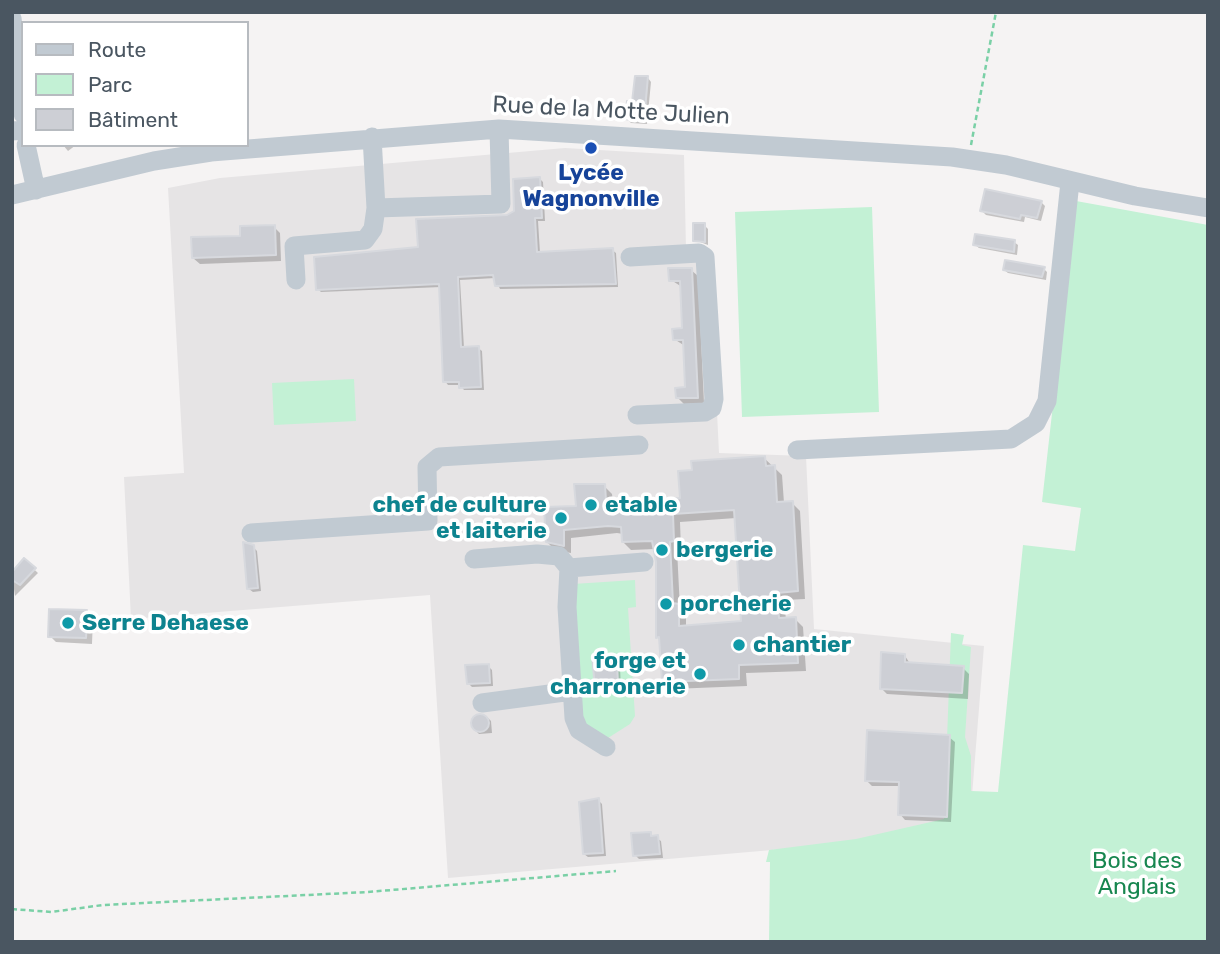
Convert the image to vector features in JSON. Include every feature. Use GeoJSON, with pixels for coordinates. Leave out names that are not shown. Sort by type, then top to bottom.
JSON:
{"type":"FeatureCollection","features":[{"type":"Feature","properties":{"kind":"street"},"geometry":{"type":"LineString","coordinates":[[12,18],[21,97]]}},
{"type":"Feature","properties":{"kind":"street","name":"Rue de la Motte Julien"},"geometry":{"type":"LineString","coordinates":[[12,195],[154,161],[211,152],[372,137],[499,129],[969,159],[1070,182],[1208,208]]}},
{"type":"Feature","properties":{"kind":"street"},"geometry":{"type":"LineString","coordinates":[[376,208],[501,204],[499,129]]}},
{"type":"Feature","properties":{"kind":"street"},"geometry":{"type":"LineString","coordinates":[[296,280],[294,246],[365,240],[373,229],[376,208],[372,137]]}},
{"type":"Feature","properties":{"kind":"street"},"geometry":{"type":"LineString","coordinates":[[26,147],[36,190]]}},
{"type":"Feature","properties":{"kind":"street"},"geometry":{"type":"LineString","coordinates":[[797,450],[1011,439],[1036,423],[1047,401],[1070,182]]}},
{"type":"Feature","properties":{"kind":"street"},"geometry":{"type":"LineString","coordinates":[[631,257],[699,253],[705,257],[714,400],[712,408],[705,412],[637,415]]}},
{"type":"Feature","properties":{"kind":"street"},"geometry":{"type":"LineString","coordinates":[[251,533],[428,521],[427,467],[439,457],[639,445]]}},
{"type":"Feature","properties":{"kind":"street"},"geometry":{"type":"LineString","coordinates":[[474,559],[537,554],[559,556],[569,568],[567,607],[574,718],[579,730],[606,747]]}},
{"type":"Feature","properties":{"kind":"street"},"geometry":{"type":"LineString","coordinates":[[569,568],[644,562]]}},
{"type":"Feature","properties":{"kind":"street"},"geometry":{"type":"LineString","coordinates":[[482,703],[572,691]]}},
{"type":"Feature","properties":{"kind":"path"},"geometry":{"type":"LineString","coordinates":[[969,159],[996,12]]}},
{"type":"Feature","properties":{"kind":"path"},"geometry":{"type":"LineString","coordinates":[[12,909],[51,912],[103,905],[368,892],[616,871]]}},
{"type":"Feature","properties":{"kind":"shaded area"},"geometry":{"type":"Polygon","coordinates":[[[565,148],[684,155],[686,250],[709,250],[719,453],[806,456],[814,629],[984,646],[969,833],[448,878],[430,595],[131,619],[124,477],[184,473],[168,188],[220,178],[565,148]]]}},
{"type":"Feature","properties":{"kind":"green space","name":"Bois des Anglais"},"geometry":{"type":"Polygon","coordinates":[[[1076,201],[1208,225],[1208,942],[769,942],[770,862],[766,862],[769,850],[856,839],[944,819],[951,633],[964,635],[962,645],[971,647],[965,737],[971,756],[971,791],[998,792],[1023,545],[1075,551],[1081,508],[1042,502],[1076,201]]]}},
{"type":"Feature","properties":{"kind":"green space"},"geometry":{"type":"Polygon","coordinates":[[[872,207],[879,412],[742,417],[735,212],[872,207]]]}},
{"type":"Feature","properties":{"kind":"green space"},"geometry":{"type":"Polygon","coordinates":[[[354,379],[356,421],[274,425],[272,383],[354,379]]]}},
{"type":"Feature","properties":{"kind":"green space"},"geometry":{"type":"Polygon","coordinates":[[[635,580],[636,607],[628,608],[635,716],[630,724],[608,738],[581,725],[573,584],[635,580]]]}},
{"type":"Feature","properties":{"kind":"building"},"geometry":{"type":"Polygon","coordinates":[[[635,76],[648,76],[644,122],[625,119],[627,101],[632,102],[635,76]]]}},
{"type":"Feature","properties":{"kind":"building"},"geometry":{"type":"Polygon","coordinates":[[[540,177],[542,218],[535,218],[537,252],[613,248],[616,284],[495,286],[493,275],[458,277],[461,347],[479,346],[481,387],[459,388],[459,382],[443,382],[439,284],[316,290],[314,257],[418,247],[416,219],[507,215],[514,211],[513,179],[540,177]]]}},
{"type":"Feature","properties":{"kind":"building"},"geometry":{"type":"Polygon","coordinates":[[[985,189],[1042,201],[1037,218],[1021,215],[1020,219],[980,211],[985,189]]]}},
{"type":"Feature","properties":{"kind":"building"},"geometry":{"type":"Polygon","coordinates":[[[693,223],[705,223],[705,242],[693,241],[693,223]]]}},
{"type":"Feature","properties":{"kind":"building"},"geometry":{"type":"Polygon","coordinates":[[[275,225],[276,255],[192,258],[191,237],[240,236],[240,226],[275,225]]]}},
{"type":"Feature","properties":{"kind":"building"},"geometry":{"type":"Polygon","coordinates":[[[975,234],[1015,240],[1014,252],[973,245],[975,234]]]}},
{"type":"Feature","properties":{"kind":"building"},"geometry":{"type":"Polygon","coordinates":[[[1005,260],[1045,267],[1042,277],[1003,270],[1005,260]]]}},
{"type":"Feature","properties":{"kind":"building"},"geometry":{"type":"Polygon","coordinates":[[[668,268],[692,268],[698,398],[676,398],[675,388],[685,387],[683,340],[673,340],[672,329],[682,328],[680,281],[669,281],[668,268]]]}},
{"type":"Feature","properties":{"kind":"building"},"geometry":{"type":"Polygon","coordinates":[[[765,456],[766,466],[775,465],[777,502],[793,501],[798,591],[777,593],[779,618],[796,617],[798,663],[739,665],[739,679],[662,682],[659,637],[656,638],[656,562],[652,541],[622,542],[621,527],[608,526],[564,530],[564,546],[546,542],[544,507],[576,506],[574,484],[605,484],[606,501],[680,498],[678,471],[692,470],[691,461],[765,456]],[[734,510],[673,514],[674,541],[670,542],[673,603],[679,604],[679,626],[741,621],[734,510]]]}},
{"type":"Feature","properties":{"kind":"building"},"geometry":{"type":"Polygon","coordinates":[[[243,542],[254,545],[258,588],[247,589],[243,542]]]}},
{"type":"Feature","properties":{"kind":"building"},"geometry":{"type":"Polygon","coordinates":[[[24,558],[36,568],[20,585],[12,580],[12,572],[24,558]]]}},
{"type":"Feature","properties":{"kind":"building","name":"Serre Dehaese"},"geometry":{"type":"Polygon","coordinates":[[[49,609],[87,610],[86,638],[48,637],[49,609]]]}},
{"type":"Feature","properties":{"kind":"building"},"geometry":{"type":"Polygon","coordinates":[[[881,652],[905,654],[905,662],[964,666],[962,693],[880,689],[881,652]]]}},
{"type":"Feature","properties":{"kind":"building"},"geometry":{"type":"Polygon","coordinates":[[[592,656],[617,662],[618,684],[595,687],[592,656]]]}},
{"type":"Feature","properties":{"kind":"building"},"geometry":{"type":"Polygon","coordinates":[[[489,664],[490,683],[467,684],[465,665],[489,664]]]}},
{"type":"Feature","properties":{"kind":"building"},"geometry":{"type":"Polygon","coordinates":[[[480,714],[486,717],[489,723],[486,729],[480,732],[474,729],[471,723],[474,717],[480,714]]]}},
{"type":"Feature","properties":{"kind":"building"},"geometry":{"type":"Polygon","coordinates":[[[867,730],[950,735],[947,817],[898,815],[899,782],[865,781],[867,730]]]}},
{"type":"Feature","properties":{"kind":"building"},"geometry":{"type":"Polygon","coordinates":[[[599,798],[603,853],[583,854],[579,802],[599,798]]]}},
{"type":"Feature","properties":{"kind":"building"},"geometry":{"type":"Polygon","coordinates":[[[651,832],[651,836],[658,835],[660,854],[633,856],[631,833],[651,832]]]}},
{"type":"Feature","properties":{"kind":"place","name":"Lycée Wagnonville"},"geometry":{"type":"Point","coordinates":[591,148]}},
{"type":"Feature","properties":{"kind":"place","name":"etable"},"geometry":{"type":"Point","coordinates":[591,505]}},
{"type":"Feature","properties":{"kind":"place","name":"chef de culture et laiterie"},"geometry":{"type":"Point","coordinates":[561,518]}},
{"type":"Feature","properties":{"kind":"place","name":"bergerie"},"geometry":{"type":"Point","coordinates":[662,550]}},
{"type":"Feature","properties":{"kind":"place","name":"porcherie"},"geometry":{"type":"Point","coordinates":[666,604]}},
{"type":"Feature","properties":{"kind":"place","name":"Serre Dehaese"},"geometry":{"type":"Point","coordinates":[68,623]}},
{"type":"Feature","properties":{"kind":"place","name":"chantier"},"geometry":{"type":"Point","coordinates":[739,645]}},
{"type":"Feature","properties":{"kind":"place","name":"forge et charronerie"},"geometry":{"type":"Point","coordinates":[700,674]}}]}
